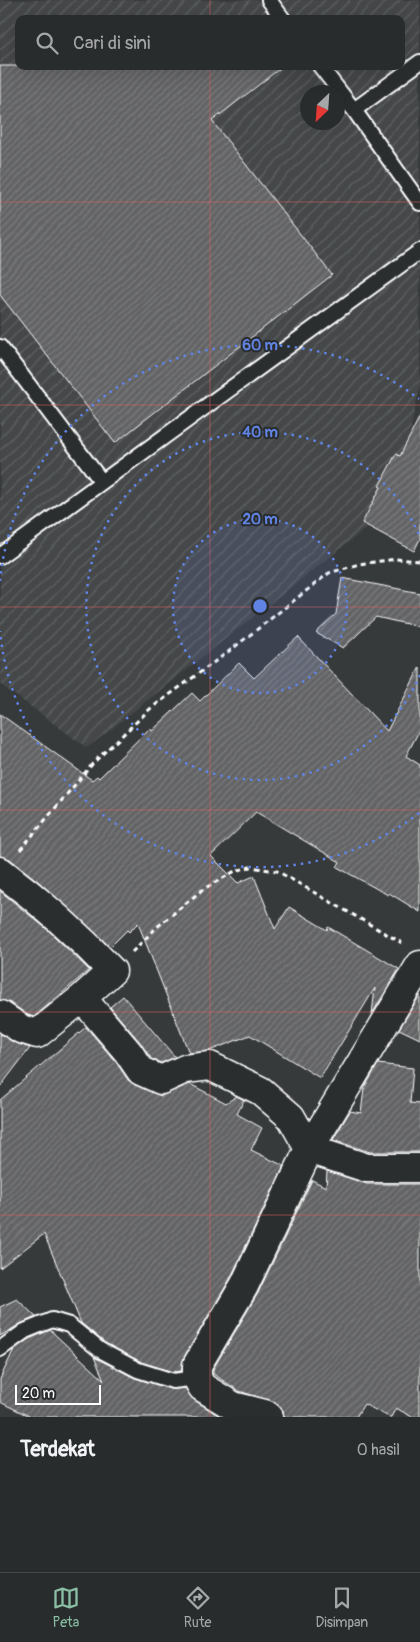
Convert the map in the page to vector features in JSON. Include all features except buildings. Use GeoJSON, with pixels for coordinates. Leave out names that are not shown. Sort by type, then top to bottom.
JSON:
{"type":"FeatureCollection","features":[{"type":"Feature","properties":{"kind":"street"},"geometry":{"type":"LineString","coordinates":[[0,1015],[21,1030],[37,1034],[112,971],[31,894],[1,872]]}},
{"type":"Feature","properties":{"kind":"street"},"geometry":{"type":"LineString","coordinates":[[269,1417],[265,1414],[233,1406],[202,1387],[197,1378],[197,1365],[244,1286],[309,1149],[420,965]]}},
{"type":"Feature","properties":{"kind":"street"},"geometry":{"type":"LineString","coordinates":[[82,998],[128,1052],[141,1071],[161,1080],[184,1069],[210,1066],[261,1091],[291,1117],[309,1149],[367,1168],[420,1168]]}},
{"type":"Feature","properties":{"kind":"lane"},"geometry":{"type":"LineString","coordinates":[[269,0],[280,15]]}},
{"type":"Feature","properties":{"kind":"lane"},"geometry":{"type":"LineString","coordinates":[[354,110],[420,62]]}},
{"type":"Feature","properties":{"kind":"lane"},"geometry":{"type":"LineString","coordinates":[[323,70],[420,203]]}},
{"type":"Feature","properties":{"kind":"lane"},"geometry":{"type":"LineString","coordinates":[[0,556],[420,251]]}},
{"type":"Feature","properties":{"kind":"lane"},"geometry":{"type":"LineString","coordinates":[[0,347],[102,482]]}},
{"type":"Feature","properties":{"kind":"lane"},"geometry":{"type":"LineString","coordinates":[[0,1349],[25,1331],[52,1320],[69,1325],[100,1350],[138,1370],[173,1381],[197,1378]]}},
{"type":"Feature","properties":{"kind":"path"},"geometry":{"type":"LineString","coordinates":[[1,872],[94,762],[150,709],[232,649],[329,573],[360,564],[396,559],[420,561]]}},
{"type":"Feature","properties":{"kind":"path"},"geometry":{"type":"LineString","coordinates":[[112,971],[157,927],[202,890],[235,871],[250,867],[277,871],[403,944]]}},
{"type":"Feature","properties":{"kind":"shaded area"},"geometry":{"type":"Polygon","coordinates":[[[0,0],[420,0],[420,386],[393,507],[87,748],[0,684],[0,0]]]}}]}
